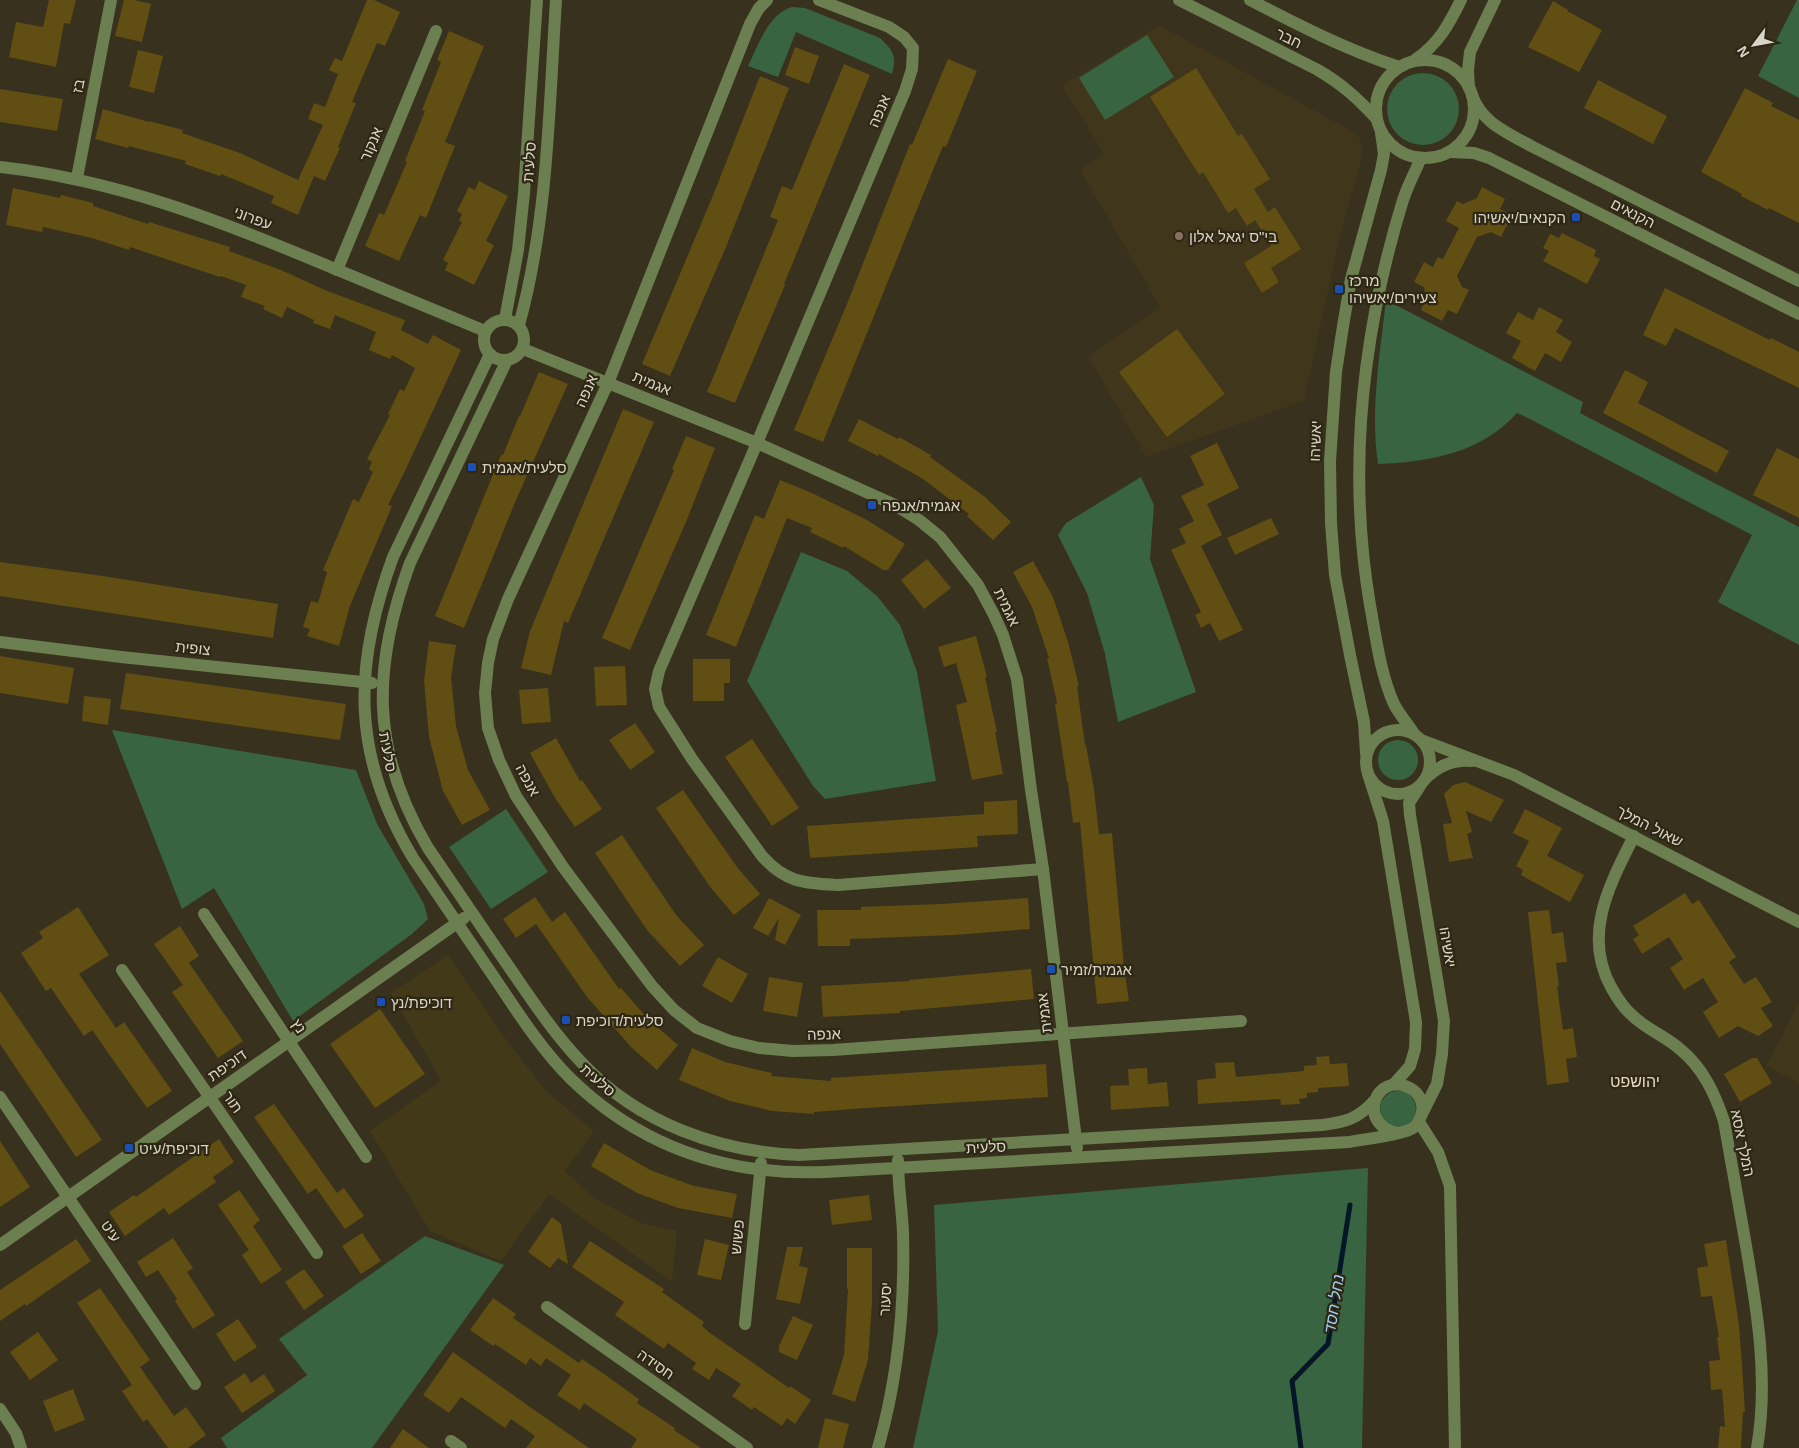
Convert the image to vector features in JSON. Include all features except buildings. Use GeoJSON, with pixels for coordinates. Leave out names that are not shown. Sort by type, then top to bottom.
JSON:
{"type":"FeatureCollection","features":[{"type":"Feature","properties":{"kind":"street","name":"בז"},"geometry":{"type":"LineString","coordinates":[[77,178],[111,0]]}},
{"type":"Feature","properties":{"kind":"street","name":"סלעית"},"geometry":{"type":"LineString","coordinates":[[505,319],[518,250],[524,193],[537,0]]}},
{"type":"Feature","properties":{"kind":"street","name":"סלעית"},"geometry":{"type":"LineString","coordinates":[[519,325],[530,286],[540,220],[556,0]]}},
{"type":"Feature","properties":{"kind":"street","name":"אנפה"},"geometry":{"type":"LineString","coordinates":[[767,0],[759,8],[750,24],[608,383],[493,638],[485,693],[488,728],[499,760],[516,796],[563,867],[652,986],[674,1010],[697,1028],[730,1040],[759,1048],[793,1051],[833,1050],[1241,1021]]}},
{"type":"Feature","properties":{"kind":"street","name":"אנפה"},"geometry":{"type":"LineString","coordinates":[[819,0],[889,27],[904,37],[913,48],[912,69],[905,91],[757,443],[658,671],[655,689],[659,707],[692,759],[762,856],[774,869],[792,880],[838,885],[1044,869]]}},
{"type":"Feature","properties":{"kind":"street","name":"חבר"},"geometry":{"type":"LineString","coordinates":[[1179,0],[1318,70],[1354,95],[1376,118]]}},
{"type":"Feature","properties":{"kind":"street","name":"חבר"},"geometry":{"type":"LineString","coordinates":[[1250,0],[1341,46],[1399,67]]}},
{"type":"Feature","properties":{"kind":"street"},"geometry":{"type":"LineString","coordinates":[[1461,0],[1439,40],[1414,61],[1399,67],[1387,76],[1379,89],[1376,103],[1376,118],[1381,133],[1388,143],[1409,156],[1431,158],[1450,152],[1468,131],[1474,113],[1468,70],[1470,52],[1495,0]]}},
{"type":"Feature","properties":{"kind":"street","name":"אנקור"},"geometry":{"type":"LineString","coordinates":[[337,270],[436,31]]}},
{"type":"Feature","properties":{"kind":"street"},"geometry":{"type":"LineString","coordinates":[[1414,61],[1427,60],[1446,65],[1462,77],[1470,91]]}},
{"type":"Feature","properties":{"kind":"street","name":"הקנאים"},"geometry":{"type":"LineString","coordinates":[[1470,91],[1477,108],[1502,130],[1799,281]]}},
{"type":"Feature","properties":{"kind":"street","name":"יאשיהו"},"geometry":{"type":"LineString","coordinates":[[1366,753],[1367,740],[1363,714],[1335,574],[1331,523],[1330,461],[1336,372],[1342,326],[1351,279],[1381,170],[1384,154],[1381,133]]}},
{"type":"Feature","properties":{"kind":"street","name":"הקנאים"},"geometry":{"type":"LineString","coordinates":[[1450,152],[1474,153],[1489,158],[1799,314]]}},
{"type":"Feature","properties":{"kind":"street"},"geometry":{"type":"LineString","coordinates":[[1368,774],[1377,786],[1391,793],[1411,792],[1424,782],[1431,759],[1424,741],[1413,732],[1394,704],[1378,649],[1364,571],[1360,522],[1359,462],[1365,376],[1380,286],[1403,200],[1421,158]]}},
{"type":"Feature","properties":{"kind":"street","name":"עפרוני"},"geometry":{"type":"LineString","coordinates":[[0,167],[40,171],[77,178],[185,209],[263,239],[485,331]]}},
{"type":"Feature","properties":{"kind":"street"},"geometry":{"type":"LineString","coordinates":[[505,319],[519,325],[525,336],[523,349],[516,356],[507,360],[495,358],[490,354],[484,344],[485,331],[493,322],[505,319]]}},
{"type":"Feature","properties":{"kind":"street","name":"אגמית"},"geometry":{"type":"LineString","coordinates":[[523,349],[757,443],[895,504],[940,537],[978,585],[1003,635],[1017,679],[1031,790],[1044,869],[1079,1158]]}},
{"type":"Feature","properties":{"kind":"street","name":"סלעית"},"geometry":{"type":"LineString","coordinates":[[490,354],[393,556],[375,610],[365,662],[364,683],[370,750],[376,780],[385,805],[396,830],[413,858],[537,1038],[570,1078],[592,1098],[636,1129],[673,1148],[708,1160],[742,1168],[799,1174],[1349,1142],[1398,1133]]}},
{"type":"Feature","properties":{"kind":"street","name":"סלעית"},"geometry":{"type":"LineString","coordinates":[[507,360],[410,563],[393,614],[384,664],[382,682],[384,718],[394,775],[412,822],[551,1027],[583,1065],[604,1084],[626,1101],[680,1131],[713,1142],[762,1152],[799,1155],[1322,1125],[1351,1119],[1364,1112],[1375,1100]]}},
{"type":"Feature","properties":{"kind":"street","name":"צופית"},"geometry":{"type":"LineString","coordinates":[[0,642],[364,683],[382,682]]}},
{"type":"Feature","properties":{"kind":"street"},"geometry":{"type":"LineString","coordinates":[[1394,1084],[1410,1066],[1415,1049],[1416,1022],[1383,821],[1368,774],[1366,753],[1376,737],[1385,732],[1394,729],[1404,729],[1413,732]]}},
{"type":"Feature","properties":{"kind":"street","name":"שאול המלך"},"geometry":{"type":"LineString","coordinates":[[1424,741],[1484,762],[1514,775],[1799,922]]}},
{"type":"Feature","properties":{"kind":"street","name":"שאול המלך"},"geometry":{"type":"LineString","coordinates":[[1424,782],[1435,770],[1448,764],[1466,760],[1484,762]]}},
{"type":"Feature","properties":{"kind":"street","name":"יאשיהו"},"geometry":{"type":"LineString","coordinates":[[1420,1118],[1437,1084],[1442,1054],[1444,1021],[1410,815],[1409,803],[1424,782]]}},
{"type":"Feature","properties":{"kind":"street","name":"המלך אסא"},"geometry":{"type":"LineString","coordinates":[[1634,836],[1605,897],[1600,915],[1599,957],[1606,978],[1619,1001],[1634,1017],[1682,1050],[1702,1072],[1715,1094],[1724,1121],[1756,1304],[1763,1381],[1757,1448]]}},
{"type":"Feature","properties":{"kind":"street","name":"דוכיפת"},"geometry":{"type":"LineString","coordinates":[[0,1245],[472,912]]}},
{"type":"Feature","properties":{"kind":"street","name":"נץ"},"geometry":{"type":"LineString","coordinates":[[204,914],[366,1157]]}},
{"type":"Feature","properties":{"kind":"street","name":"תור"},"geometry":{"type":"LineString","coordinates":[[122,970],[317,1252]]}},
{"type":"Feature","properties":{"kind":"street"},"geometry":{"type":"LineString","coordinates":[[1394,1084],[1401,1084],[1416,1092],[1422,1105],[1420,1118],[1409,1130],[1398,1133],[1385,1129],[1378,1123],[1375,1115],[1375,1100],[1379,1092],[1394,1084]]}},
{"type":"Feature","properties":{"kind":"street","name":"עיט"},"geometry":{"type":"LineString","coordinates":[[0,1097],[195,1384]]}},
{"type":"Feature","properties":{"kind":"street"},"geometry":{"type":"LineString","coordinates":[[1420,1118],[1445,1167],[1450,1186],[1456,1448]]}},
{"type":"Feature","properties":{"kind":"street","name":"יסעור"},"geometry":{"type":"LineString","coordinates":[[878,1448],[891,1399],[902,1294],[902,1233],[898,1150]]}},
{"type":"Feature","properties":{"kind":"street","name":"פשוש"},"geometry":{"type":"LineString","coordinates":[[745,1324],[762,1152]]}},
{"type":"Feature","properties":{"kind":"street","name":"חסידה"},"geometry":{"type":"LineString","coordinates":[[547,1307],[747,1448]]}},
{"type":"Feature","properties":{"kind":"street"},"geometry":{"type":"LineString","coordinates":[[0,1409],[16,1432],[21,1448]]}},
{"type":"Feature","properties":{"kind":"shaded area"},"geometry":{"type":"Polygon","coordinates":[[[1159,25],[1357,134],[1363,146],[1361,161],[1340,236],[1304,401],[1146,457],[1088,356],[1160,307],[1080,170],[1104,154],[1062,86],[1159,25]]]}},
{"type":"Feature","properties":{"kind":"shaded area"},"geometry":{"type":"Polygon","coordinates":[[[1799,1002],[1799,1083],[1766,1066],[1799,1002]]]}},
{"type":"Feature","properties":{"kind":"green space"},"geometry":{"type":"Polygon","coordinates":[[[1797,0],[1799,0],[1799,98],[1758,76],[1797,0]]]}},
{"type":"Feature","properties":{"kind":"green space"},"geometry":{"type":"Polygon","coordinates":[[[792,7],[805,8],[880,38],[893,54],[892,74],[796,32],[778,77],[748,66],[770,23],[776,16],[792,7]]]}},
{"type":"Feature","properties":{"kind":"green space"},"geometry":{"type":"Polygon","coordinates":[[[1147,35],[1174,77],[1105,120],[1079,78],[1147,35]]]}},
{"type":"Feature","properties":{"kind":"green space"},"geometry":{"type":"Polygon","coordinates":[[[1423,73],[1443,79],[1453,89],[1459,109],[1453,129],[1443,139],[1423,145],[1403,139],[1393,129],[1387,109],[1393,89],[1403,79],[1423,73]]]}},
{"type":"Feature","properties":{"kind":"green space"},"geometry":{"type":"Polygon","coordinates":[[[1386,300],[1583,402],[1580,413],[1799,527],[1799,645],[1718,602],[1752,535],[1522,415],[1517,413],[1503,427],[1487,438],[1454,453],[1417,461],[1378,464],[1375,403],[1386,300]]]}},
{"type":"Feature","properties":{"kind":"green space"},"geometry":{"type":"Polygon","coordinates":[[[1141,477],[1154,505],[1150,559],[1196,692],[1118,722],[1105,654],[1087,593],[1058,535],[1066,523],[1141,477]]]}},
{"type":"Feature","properties":{"kind":"green space"},"geometry":{"type":"Polygon","coordinates":[[[801,552],[847,571],[877,596],[900,625],[917,672],[936,781],[825,799],[813,786],[747,681],[801,552]]]}},
{"type":"Feature","properties":{"kind":"green space"},"geometry":{"type":"Polygon","coordinates":[[[112,730],[356,770],[377,824],[424,904],[428,919],[412,934],[293,1021],[214,888],[182,909],[112,730]]]}},
{"type":"Feature","properties":{"kind":"green space"},"geometry":{"type":"Polygon","coordinates":[[[1398,740],[1412,746],[1418,760],[1412,774],[1398,780],[1384,774],[1378,760],[1384,746],[1398,740]]]}},
{"type":"Feature","properties":{"kind":"green space"},"geometry":{"type":"Polygon","coordinates":[[[506,809],[548,872],[491,909],[449,847],[506,809]]]}},
{"type":"Feature","properties":{"kind":"green space"},"geometry":{"type":"Polygon","coordinates":[[[1398,1091],[1411,1096],[1416,1109],[1411,1122],[1398,1127],[1385,1122],[1380,1109],[1385,1096],[1398,1091]]]}},
{"type":"Feature","properties":{"kind":"green space"},"geometry":{"type":"Polygon","coordinates":[[[1368,1168],[1362,1448],[913,1448],[938,1331],[934,1205],[1368,1168]]]}},
{"type":"Feature","properties":{"kind":"green space"},"geometry":{"type":"Polygon","coordinates":[[[425,1236],[504,1265],[372,1448],[227,1448],[221,1438],[307,1375],[279,1339],[425,1236]]]}},
{"type":"Feature","properties":{"kind":"sand"},"geometry":{"type":"Polygon","coordinates":[[[448,955],[505,1038],[546,1091],[594,1131],[565,1171],[594,1198],[641,1223],[677,1231],[672,1282],[549,1194],[501,1261],[430,1231],[370,1131],[441,1081],[391,993],[448,955]]]}},
{"type":"Feature","properties":{"kind":"waterway","name":"נחל חסד"},"geometry":{"type":"LineString","coordinates":[[1301,1448],[1292,1381],[1328,1344],[1350,1205]]}},
{"type":"Feature","properties":{"kind":"place","name":"הקנאים/יאשיהו"},"geometry":{"type":"Point","coordinates":[1576,217]}},
{"type":"Feature","properties":{"kind":"place","name":"בי\"ס יגאל אלון"},"geometry":{"type":"Point","coordinates":[1179,236]}},
{"type":"Feature","properties":{"kind":"place","name":"מרכז צעירים/יאשיהו"},"geometry":{"type":"Point","coordinates":[1339,289]}},
{"type":"Feature","properties":{"kind":"place","name":"סלעית/אגמית"},"geometry":{"type":"Point","coordinates":[472,467]}},
{"type":"Feature","properties":{"kind":"place","name":"אגמית/אנפה"},"geometry":{"type":"Point","coordinates":[872,505]}},
{"type":"Feature","properties":{"kind":"place","name":"אגמית/זמיר"},"geometry":{"type":"Point","coordinates":[1051,969]}},
{"type":"Feature","properties":{"kind":"place","name":"דוכיפת/נץ"},"geometry":{"type":"Point","coordinates":[381,1002]}},
{"type":"Feature","properties":{"kind":"place","name":"סלעית/דוכיפת"},"geometry":{"type":"Point","coordinates":[566,1020]}},
{"type":"Feature","properties":{"kind":"place","name":"דוכיפת/עיט"},"geometry":{"type":"Point","coordinates":[129,1148]}},
{"type":"Feature","properties":{"kind":"district","name":"יהושפט"},"geometry":{"type":"Point","coordinates":[1635,1081]}}]}
